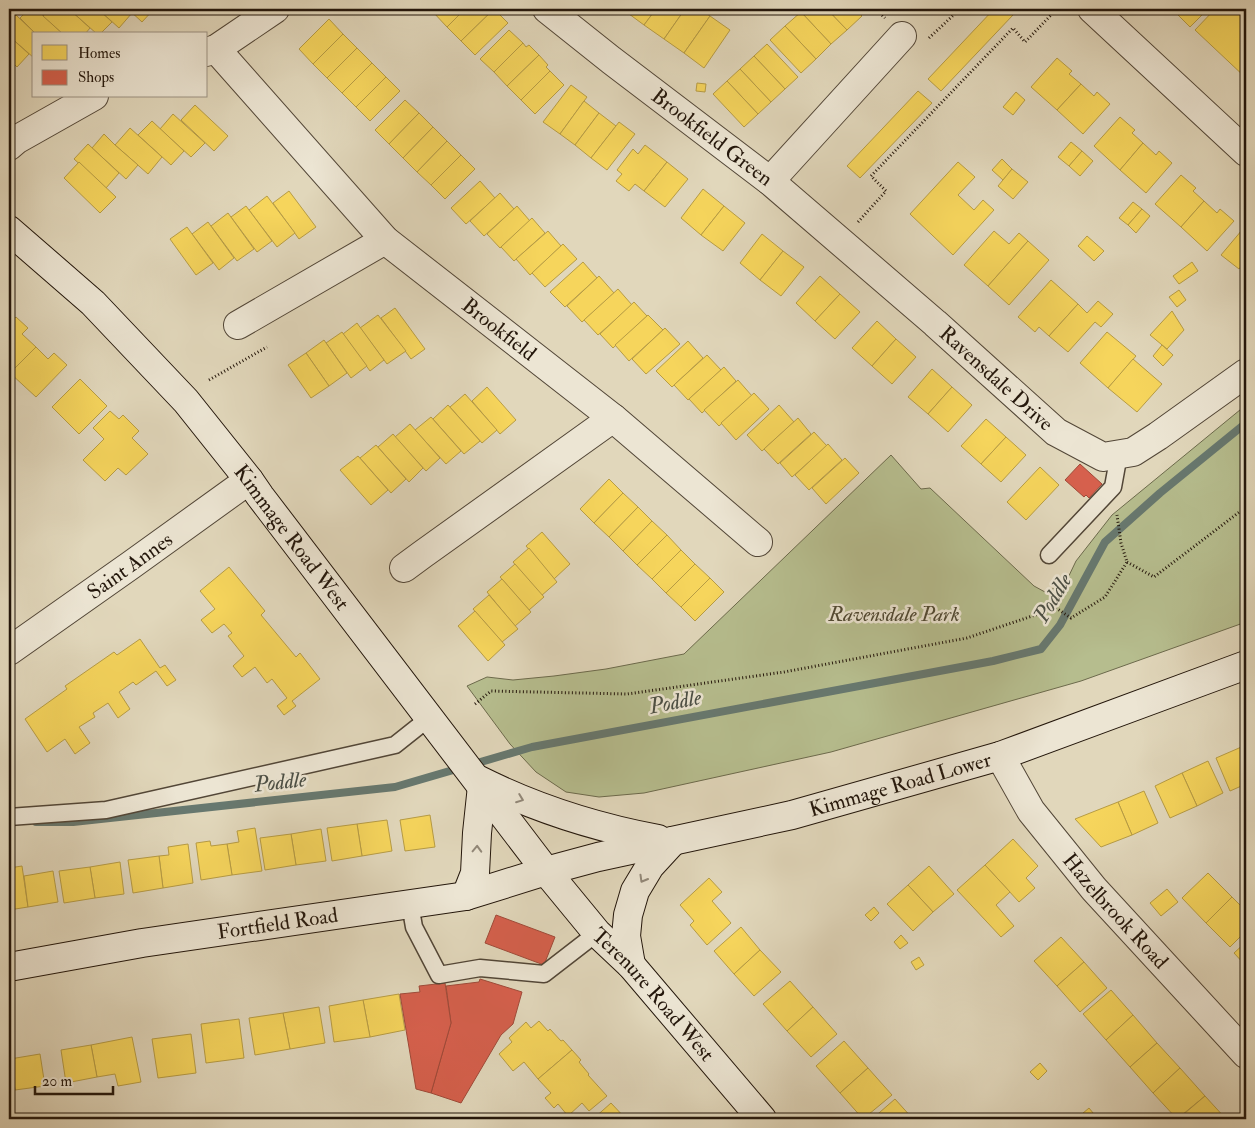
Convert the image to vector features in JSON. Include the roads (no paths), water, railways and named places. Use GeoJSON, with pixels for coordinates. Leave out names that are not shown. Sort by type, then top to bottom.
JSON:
{"type":"FeatureCollection","features":[{"type":"Feature","properties":{"kind":"street","name":"Brookfield"},"geometry":{"type":"LineString","coordinates":[[275,9],[211,51],[385,240],[613,418],[758,542]]}},
{"type":"Feature","properties":{"kind":"street","name":"Brookfield Green"},"geometry":{"type":"LineString","coordinates":[[547,9],[770,181],[902,36]]}},
{"type":"Feature","properties":{"kind":"street"},"geometry":{"type":"LineString","coordinates":[[1098,11],[1246,152]]}},
{"type":"Feature","properties":{"kind":"street"},"geometry":{"type":"LineString","coordinates":[[9,146],[16,140],[90,98]]}},
{"type":"Feature","properties":{"kind":"street","name":"Ravensdale Drive"},"geometry":{"type":"LineString","coordinates":[[770,181],[935,323],[1056,432],[1103,457],[1133,452],[1246,373]]}},
{"type":"Feature","properties":{"kind":"street","name":"Kimmage Road West"},"geometry":{"type":"LineString","coordinates":[[9,229],[93,303],[186,401],[546,871]]}},
{"type":"Feature","properties":{"kind":"street"},"geometry":{"type":"LineString","coordinates":[[238,325],[385,240]]}},
{"type":"Feature","properties":{"kind":"street"},"geometry":{"type":"LineString","coordinates":[[404,568],[613,418]]}},
{"type":"Feature","properties":{"kind":"street","name":"Saint Annes"},"geometry":{"type":"LineString","coordinates":[[9,651],[248,480]]}},
{"type":"Feature","properties":{"kind":"street","name":"Kimmage Road Lower"},"geometry":{"type":"LineString","coordinates":[[546,871],[598,857],[792,815],[1000,756],[1246,665]]}},
{"type":"Feature","properties":{"kind":"street","name":"Hazelbrook Road"},"geometry":{"type":"LineString","coordinates":[[1000,756],[1031,811],[1094,889],[1246,1054]]}},
{"type":"Feature","properties":{"kind":"street"},"geometry":{"type":"LineString","coordinates":[[466,896],[475,873],[479,782],[569,818],[626,833],[672,841]]}},
{"type":"Feature","properties":{"kind":"street"},"geometry":{"type":"LineString","coordinates":[[630,965],[626,936],[628,915],[635,891],[650,866],[672,841]]}},
{"type":"Feature","properties":{"kind":"street","name":"Fortfield Road"},"geometry":{"type":"LineString","coordinates":[[9,967],[142,943],[466,896],[546,871]]}},
{"type":"Feature","properties":{"kind":"street","name":"Terenure Road West"},"geometry":{"type":"LineString","coordinates":[[546,871],[597,933],[630,965],[762,1119]]}},
{"type":"Feature","properties":{"kind":"lane"},"geometry":{"type":"LineString","coordinates":[[1049,554],[1113,486],[1119,454]]}},
{"type":"Feature","properties":{"kind":"lane"},"geometry":{"type":"LineString","coordinates":[[9,818],[106,810],[395,745],[430,718]]}},
{"type":"Feature","properties":{"kind":"lane"},"geometry":{"type":"LineString","coordinates":[[410,904],[414,927],[439,975],[480,968],[544,974],[597,933]]}},
{"type":"Feature","properties":{"kind":"waterway","name":"Poddle"},"geometry":{"type":"LineString","coordinates":[[36,822],[73,822],[395,787],[532,747],[993,661],[1041,649],[1060,625],[1105,542],[1160,493],[1246,423]]}},
{"type":"Feature","properties":{"kind":"park label","name":"Ravensdale Park"},"geometry":{"type":"Point","coordinates":[894,614]}}]}
